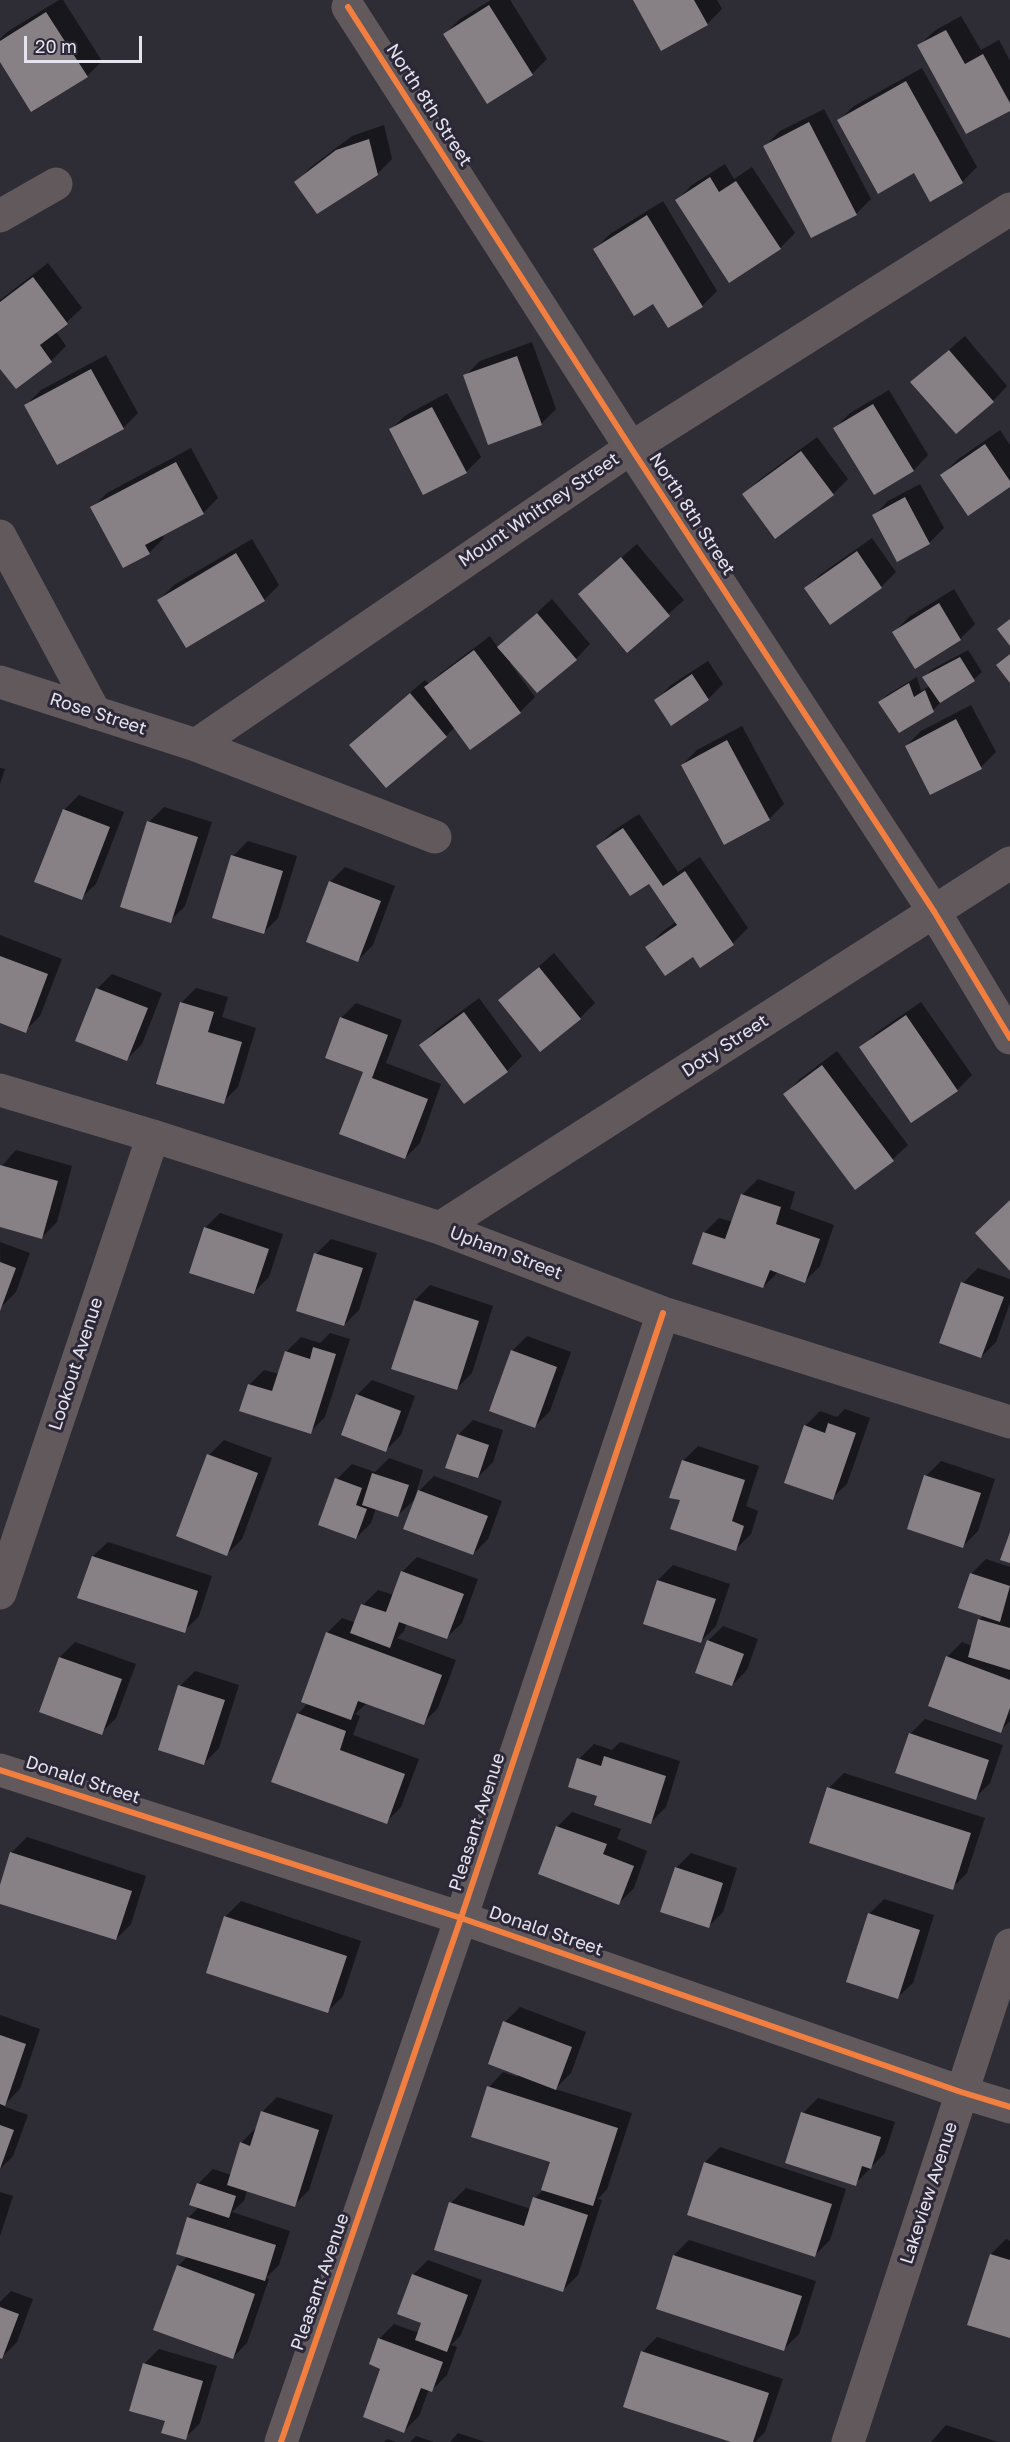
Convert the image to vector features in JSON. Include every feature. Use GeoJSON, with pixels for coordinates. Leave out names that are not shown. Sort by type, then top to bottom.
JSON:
{"type":"FeatureCollection","features":[{"type":"Feature","properties":{"kind":"street","name":"North 8th Street"},"geometry":{"type":"LineString","coordinates":[[343,2],[934,913],[1010,1038]]}},
{"type":"Feature","properties":{"kind":"street"},"geometry":{"type":"LineString","coordinates":[[0,216],[56,184]]}},
{"type":"Feature","properties":{"kind":"street","name":"Mount Whitney Street"},"geometry":{"type":"LineString","coordinates":[[196,745],[631,448],[1010,209]]}},
{"type":"Feature","properties":{"kind":"street"},"geometry":{"type":"LineString","coordinates":[[0,536],[95,713]]}},
{"type":"Feature","properties":{"kind":"street","name":"Rose Street"},"geometry":{"type":"LineString","coordinates":[[0,682],[196,745],[435,837]]}},
{"type":"Feature","properties":{"kind":"street","name":"Doty Street"},"geometry":{"type":"LineString","coordinates":[[440,1228],[1010,863]]}},
{"type":"Feature","properties":{"kind":"street","name":"Upham Street"},"geometry":{"type":"LineString","coordinates":[[0,1090],[153,1136],[440,1228],[663,1313],[1010,1422]]}},
{"type":"Feature","properties":{"kind":"street","name":"Lookout Avenue"},"geometry":{"type":"LineString","coordinates":[[0,1593],[153,1136]]}},
{"type":"Feature","properties":{"kind":"street","name":"Pleasant Avenue"},"geometry":{"type":"LineString","coordinates":[[281,2442],[461,1918],[663,1313]]}},
{"type":"Feature","properties":{"kind":"street","name":"Donald Street"},"geometry":{"type":"LineString","coordinates":[[0,1770],[461,1918],[1010,2107]]}},
{"type":"Feature","properties":{"kind":"street","name":"Lakeview Avenue"},"geometry":{"type":"LineString","coordinates":[[848,2442],[1010,1945]]}},
{"type":"Feature","properties":{"kind":"building"},"geometry":{"type":"Polygon","coordinates":[[[633,0],[694,0],[708,25],[661,51],[633,0]]]}},
{"type":"Feature","properties":{"kind":"building"},"geometry":{"type":"Polygon","coordinates":[[[489,5],[533,75],[487,104],[443,34],[489,5]]]}},
{"type":"Feature","properties":{"kind":"building"},"geometry":{"type":"Polygon","coordinates":[[[46,12],[88,77],[31,112],[0,62],[0,41],[46,12]]]}},
{"type":"Feature","properties":{"kind":"building"},"geometry":{"type":"Polygon","coordinates":[[[946,30],[965,64],[983,54],[1010,103],[1010,111],[966,134],[917,45],[946,30]]]}},
{"type":"Feature","properties":{"kind":"building"},"geometry":{"type":"Polygon","coordinates":[[[906,81],[963,183],[930,202],[914,173],[878,194],[837,120],[906,81]]]}},
{"type":"Feature","properties":{"kind":"building"},"geometry":{"type":"Polygon","coordinates":[[[809,122],[857,215],[811,238],[763,146],[809,122]]]}},
{"type":"Feature","properties":{"kind":"building"},"geometry":{"type":"Polygon","coordinates":[[[369,139],[378,175],[317,214],[294,182],[336,150],[369,139]]]}},
{"type":"Feature","properties":{"kind":"building"},"geometry":{"type":"Polygon","coordinates":[[[710,177],[719,192],[736,181],[781,249],[729,283],[675,200],[710,177]]]}},
{"type":"Feature","properties":{"kind":"building"},"geometry":{"type":"Polygon","coordinates":[[[647,215],[703,307],[668,328],[653,304],[634,316],[593,249],[647,215]]]}},
{"type":"Feature","properties":{"kind":"building"},"geometry":{"type":"Polygon","coordinates":[[[33,277],[68,324],[40,345],[52,362],[16,389],[0,369],[0,302],[33,277]]]}},
{"type":"Feature","properties":{"kind":"building"},"geometry":{"type":"Polygon","coordinates":[[[949,350],[994,402],[956,434],[910,382],[949,350]]]}},
{"type":"Feature","properties":{"kind":"building"},"geometry":{"type":"Polygon","coordinates":[[[517,356],[542,425],[488,445],[463,375],[517,356]]]}},
{"type":"Feature","properties":{"kind":"building"},"geometry":{"type":"Polygon","coordinates":[[[91,369],[124,429],[57,465],[24,405],[91,369]]]}},
{"type":"Feature","properties":{"kind":"building"},"geometry":{"type":"Polygon","coordinates":[[[873,404],[914,471],[874,495],[833,428],[873,404]]]}},
{"type":"Feature","properties":{"kind":"building"},"geometry":{"type":"Polygon","coordinates":[[[432,407],[467,473],[423,495],[389,429],[432,407]]]}},
{"type":"Feature","properties":{"kind":"building"},"geometry":{"type":"Polygon","coordinates":[[[985,444],[1010,481],[1010,487],[968,516],[940,475],[985,444]]]}},
{"type":"Feature","properties":{"kind":"building"},"geometry":{"type":"Polygon","coordinates":[[[801,451],[834,495],[775,539],[742,494],[801,451]]]}},
{"type":"Feature","properties":{"kind":"building"},"geometry":{"type":"Polygon","coordinates":[[[176,462],[204,514],[145,545],[150,554],[123,568],[90,507],[176,462]]]}},
{"type":"Feature","properties":{"kind":"building"},"geometry":{"type":"Polygon","coordinates":[[[905,497],[930,544],[897,562],[872,515],[905,497]]]}},
{"type":"Feature","properties":{"kind":"building"},"geometry":{"type":"Polygon","coordinates":[[[857,551],[882,588],[830,625],[804,588],[857,551]]]}},
{"type":"Feature","properties":{"kind":"building"},"geometry":{"type":"Polygon","coordinates":[[[236,553],[265,601],[186,648],[157,600],[236,553]]]}},
{"type":"Feature","properties":{"kind":"building"},"geometry":{"type":"Polygon","coordinates":[[[621,557],[670,616],[627,653],[578,594],[621,557]]]}},
{"type":"Feature","properties":{"kind":"building"},"geometry":{"type":"Polygon","coordinates":[[[939,603],[961,640],[915,669],[892,632],[939,603]]]}},
{"type":"Feature","properties":{"kind":"building"},"geometry":{"type":"Polygon","coordinates":[[[537,613],[577,660],[537,693],[497,647],[537,613]]]}},
{"type":"Feature","properties":{"kind":"building"},"geometry":{"type":"Polygon","coordinates":[[[1010,619],[1010,646],[997,629],[1010,619]]]}},
{"type":"Feature","properties":{"kind":"building"},"geometry":{"type":"Polygon","coordinates":[[[474,650],[521,713],[470,750],[424,687],[474,650]]]}},
{"type":"Feature","properties":{"kind":"building"},"geometry":{"type":"Polygon","coordinates":[[[1010,654],[1010,683],[996,665],[1010,654]]]}},
{"type":"Feature","properties":{"kind":"building"},"geometry":{"type":"Polygon","coordinates":[[[960,657],[975,681],[940,703],[922,677],[960,657]]]}},
{"type":"Feature","properties":{"kind":"building"},"geometry":{"type":"Polygon","coordinates":[[[692,674],[709,700],[671,726],[654,700],[692,674]]]}},
{"type":"Feature","properties":{"kind":"building"},"geometry":{"type":"Polygon","coordinates":[[[909,683],[914,697],[925,690],[934,712],[899,733],[878,702],[909,683]]]}},
{"type":"Feature","properties":{"kind":"building"},"geometry":{"type":"Polygon","coordinates":[[[410,693],[447,737],[386,788],[349,745],[410,693]]]}},
{"type":"Feature","properties":{"kind":"building"},"geometry":{"type":"Polygon","coordinates":[[[956,719],[982,769],[930,795],[905,746],[956,719]]]}},
{"type":"Feature","properties":{"kind":"building"},"geometry":{"type":"Polygon","coordinates":[[[727,740],[770,820],[724,845],[681,765],[727,740]]]}},
{"type":"Feature","properties":{"kind":"building"},"geometry":{"type":"Polygon","coordinates":[[[63,809],[110,827],[82,900],[34,882],[63,809]]]}},
{"type":"Feature","properties":{"kind":"building"},"geometry":{"type":"Polygon","coordinates":[[[147,821],[198,837],[171,923],[120,907],[147,821]]]}},
{"type":"Feature","properties":{"kind":"building"},"geometry":{"type":"Polygon","coordinates":[[[623,828],[663,886],[685,871],[734,945],[700,968],[693,957],[665,976],[645,947],[677,925],[649,884],[630,896],[596,846],[623,828]]]}},
{"type":"Feature","properties":{"kind":"building"},"geometry":{"type":"Polygon","coordinates":[[[231,855],[283,871],[264,934],[212,918],[231,855]]]}},
{"type":"Feature","properties":{"kind":"building"},"geometry":{"type":"Polygon","coordinates":[[[329,881],[381,901],[358,962],[306,942],[329,881]]]}},
{"type":"Feature","properties":{"kind":"building"},"geometry":{"type":"Polygon","coordinates":[[[0,956],[48,974],[26,1033],[0,1023],[0,956]]]}},
{"type":"Feature","properties":{"kind":"building"},"geometry":{"type":"Polygon","coordinates":[[[539,967],[581,1019],[540,1052],[498,1000],[539,967]]]}},
{"type":"Feature","properties":{"kind":"building"},"geometry":{"type":"Polygon","coordinates":[[[96,988],[148,1008],[127,1061],[75,1041],[96,988]]]}},
{"type":"Feature","properties":{"kind":"building"},"geometry":{"type":"Polygon","coordinates":[[[180,1002],[214,1012],[208,1032],[242,1042],[224,1104],[156,1084],[180,1002]]]}},
{"type":"Feature","properties":{"kind":"building"},"geometry":{"type":"Polygon","coordinates":[[[464,1012],[508,1072],[464,1104],[419,1045],[464,1012]]]}},
{"type":"Feature","properties":{"kind":"building"},"geometry":{"type":"Polygon","coordinates":[[[906,1015],[958,1091],[911,1123],[859,1047],[906,1015]]]}},
{"type":"Feature","properties":{"kind":"building"},"geometry":{"type":"Polygon","coordinates":[[[340,1017],[388,1035],[372,1078],[428,1099],[405,1159],[339,1134],[363,1072],[325,1058],[340,1017]]]}},
{"type":"Feature","properties":{"kind":"building"},"geometry":{"type":"Polygon","coordinates":[[[822,1065],[894,1161],[855,1190],[783,1094],[822,1065]]]}},
{"type":"Feature","properties":{"kind":"building"},"geometry":{"type":"Polygon","coordinates":[[[0,1165],[58,1181],[42,1239],[0,1227],[0,1165]]]}},
{"type":"Feature","properties":{"kind":"building"},"geometry":{"type":"Polygon","coordinates":[[[741,1194],[781,1207],[776,1224],[820,1239],[805,1283],[770,1270],[763,1288],[692,1264],[703,1232],[725,1239],[741,1194]]]}},
{"type":"Feature","properties":{"kind":"building"},"geometry":{"type":"Polygon","coordinates":[[[1010,1200],[1010,1271],[975,1233],[1010,1200]]]}},
{"type":"Feature","properties":{"kind":"building"},"geometry":{"type":"Polygon","coordinates":[[[204,1227],[269,1249],[254,1294],[189,1273],[204,1227]]]}},
{"type":"Feature","properties":{"kind":"building"},"geometry":{"type":"Polygon","coordinates":[[[314,1253],[363,1268],[344,1326],[296,1311],[314,1253]]]}},
{"type":"Feature","properties":{"kind":"building"},"geometry":{"type":"Polygon","coordinates":[[[0,1262],[16,1268],[0,1311],[0,1262]]]}},
{"type":"Feature","properties":{"kind":"building"},"geometry":{"type":"Polygon","coordinates":[[[961,1282],[1004,1297],[981,1358],[939,1343],[961,1282]]]}},
{"type":"Feature","properties":{"kind":"building"},"geometry":{"type":"Polygon","coordinates":[[[414,1300],[479,1321],[457,1390],[391,1369],[414,1300]]]}},
{"type":"Feature","properties":{"kind":"building"},"geometry":{"type":"Polygon","coordinates":[[[313,1347],[336,1354],[311,1434],[239,1411],[248,1384],[272,1391],[285,1351],[310,1359],[313,1347]]]}},
{"type":"Feature","properties":{"kind":"building"},"geometry":{"type":"Polygon","coordinates":[[[511,1350],[557,1367],[535,1428],[489,1411],[511,1350]]]}},
{"type":"Feature","properties":{"kind":"building"},"geometry":{"type":"Polygon","coordinates":[[[356,1394],[401,1411],[386,1452],[341,1435],[356,1394]]]}},
{"type":"Feature","properties":{"kind":"building"},"geometry":{"type":"Polygon","coordinates":[[[828,1423],[856,1433],[833,1500],[784,1483],[804,1425],[825,1433],[828,1423]]]}},
{"type":"Feature","properties":{"kind":"building"},"geometry":{"type":"Polygon","coordinates":[[[457,1434],[489,1445],[478,1478],[445,1468],[457,1434]]]}},
{"type":"Feature","properties":{"kind":"building"},"geometry":{"type":"Polygon","coordinates":[[[207,1454],[258,1473],[227,1556],[176,1536],[207,1454]]]}},
{"type":"Feature","properties":{"kind":"building"},"geometry":{"type":"Polygon","coordinates":[[[682,1460],[745,1480],[732,1521],[744,1526],[736,1551],[670,1529],[680,1500],[669,1498],[682,1460]]]}},
{"type":"Feature","properties":{"kind":"building"},"geometry":{"type":"Polygon","coordinates":[[[372,1473],[409,1485],[398,1517],[362,1505],[372,1473]]]}},
{"type":"Feature","properties":{"kind":"building"},"geometry":{"type":"Polygon","coordinates":[[[924,1475],[981,1493],[963,1548],[907,1529],[924,1475]]]}},
{"type":"Feature","properties":{"kind":"building"},"geometry":{"type":"Polygon","coordinates":[[[335,1478],[362,1488],[356,1505],[367,1509],[356,1539],[318,1525],[335,1478]]]}},
{"type":"Feature","properties":{"kind":"building"},"geometry":{"type":"Polygon","coordinates":[[[418,1490],[488,1516],[473,1555],[403,1529],[418,1490]]]}},
{"type":"Feature","properties":{"kind":"building"},"geometry":{"type":"Polygon","coordinates":[[[1010,1532],[1010,1563],[1000,1560],[1010,1532]]]}},
{"type":"Feature","properties":{"kind":"building"},"geometry":{"type":"Polygon","coordinates":[[[92,1556],[198,1591],[185,1633],[77,1598],[92,1556]]]}},
{"type":"Feature","properties":{"kind":"building"},"geometry":{"type":"Polygon","coordinates":[[[401,1571],[464,1594],[447,1639],[399,1622],[390,1648],[350,1633],[361,1604],[386,1612],[401,1571]]]}},
{"type":"Feature","properties":{"kind":"building"},"geometry":{"type":"Polygon","coordinates":[[[970,1573],[1010,1586],[1000,1622],[958,1608],[970,1573]]]}},
{"type":"Feature","properties":{"kind":"building"},"geometry":{"type":"Polygon","coordinates":[[[657,1580],[716,1599],[701,1643],[643,1624],[657,1580]]]}},
{"type":"Feature","properties":{"kind":"building"},"geometry":{"type":"Polygon","coordinates":[[[978,1619],[1010,1628],[1010,1670],[968,1657],[978,1619]]]}},
{"type":"Feature","properties":{"kind":"building"},"geometry":{"type":"Polygon","coordinates":[[[326,1632],[442,1675],[424,1725],[358,1701],[351,1720],[301,1702],[326,1632]]]}},
{"type":"Feature","properties":{"kind":"building"},"geometry":{"type":"Polygon","coordinates":[[[707,1640],[744,1654],[732,1686],[695,1673],[707,1640]]]}},
{"type":"Feature","properties":{"kind":"building"},"geometry":{"type":"Polygon","coordinates":[[[946,1656],[1010,1680],[1010,1708],[1001,1733],[928,1706],[946,1656]]]}},
{"type":"Feature","properties":{"kind":"building"},"geometry":{"type":"Polygon","coordinates":[[[59,1657],[122,1679],[102,1735],[39,1712],[59,1657]]]}},
{"type":"Feature","properties":{"kind":"building"},"geometry":{"type":"Polygon","coordinates":[[[178,1685],[225,1700],[204,1765],[158,1750],[178,1685]]]}},
{"type":"Feature","properties":{"kind":"building"},"geometry":{"type":"Polygon","coordinates":[[[297,1713],[346,1731],[340,1750],[405,1774],[387,1824],[271,1782],[297,1713]]]}},
{"type":"Feature","properties":{"kind":"building"},"geometry":{"type":"Polygon","coordinates":[[[909,1733],[989,1760],[976,1800],[895,1773],[909,1733]]]}},
{"type":"Feature","properties":{"kind":"building"},"geometry":{"type":"Polygon","coordinates":[[[604,1756],[666,1776],[651,1824],[594,1805],[597,1796],[568,1787],[577,1758],[601,1766],[604,1756]]]}},
{"type":"Feature","properties":{"kind":"building"},"geometry":{"type":"Polygon","coordinates":[[[827,1787],[971,1833],[953,1890],[809,1843],[827,1787]]]}},
{"type":"Feature","properties":{"kind":"building"},"geometry":{"type":"Polygon","coordinates":[[[556,1826],[607,1844],[603,1854],[634,1866],[619,1905],[538,1874],[556,1826]]]}},
{"type":"Feature","properties":{"kind":"building"},"geometry":{"type":"Polygon","coordinates":[[[10,1852],[132,1891],[116,1940],[0,1904],[0,1885],[10,1852]]]}},
{"type":"Feature","properties":{"kind":"building"},"geometry":{"type":"Polygon","coordinates":[[[675,1867],[723,1883],[709,1928],[660,1912],[675,1867]]]}},
{"type":"Feature","properties":{"kind":"building"},"geometry":{"type":"Polygon","coordinates":[[[868,1913],[920,1930],[898,1999],[846,1982],[868,1913]]]}},
{"type":"Feature","properties":{"kind":"building"},"geometry":{"type":"Polygon","coordinates":[[[224,1916],[347,1956],[328,2013],[206,1973],[224,1916]]]}},
{"type":"Feature","properties":{"kind":"building"},"geometry":{"type":"Polygon","coordinates":[[[503,2021],[572,2047],[556,2090],[488,2064],[503,2021]]]}},
{"type":"Feature","properties":{"kind":"building"},"geometry":{"type":"Polygon","coordinates":[[[0,2035],[26,2044],[5,2106],[0,2104],[0,2035]]]}},
{"type":"Feature","properties":{"kind":"building"},"geometry":{"type":"Polygon","coordinates":[[[487,2086],[618,2128],[593,2206],[541,2190],[550,2162],[471,2137],[487,2086]]]}},
{"type":"Feature","properties":{"kind":"building"},"geometry":{"type":"Polygon","coordinates":[[[261,2111],[319,2130],[295,2207],[227,2185],[240,2142],[250,2146],[261,2111]]]}},
{"type":"Feature","properties":{"kind":"building"},"geometry":{"type":"Polygon","coordinates":[[[801,2112],[881,2137],[871,2169],[862,2166],[856,2186],[785,2163],[801,2112]]]}},
{"type":"Feature","properties":{"kind":"building"},"geometry":{"type":"Polygon","coordinates":[[[0,2125],[14,2130],[0,2169],[0,2125]]]}},
{"type":"Feature","properties":{"kind":"building"},"geometry":{"type":"Polygon","coordinates":[[[704,2162],[832,2204],[815,2257],[687,2215],[704,2162]]]}},
{"type":"Feature","properties":{"kind":"building"},"geometry":{"type":"Polygon","coordinates":[[[197,2183],[236,2196],[229,2218],[189,2205],[197,2183]]]}},
{"type":"Feature","properties":{"kind":"building"},"geometry":{"type":"Polygon","coordinates":[[[533,2197],[588,2215],[563,2292],[434,2250],[449,2202],[524,2226],[533,2197]]]}},
{"type":"Feature","properties":{"kind":"building"},"geometry":{"type":"Polygon","coordinates":[[[187,2217],[276,2245],[265,2281],[176,2254],[187,2217]]]}},
{"type":"Feature","properties":{"kind":"building"},"geometry":{"type":"Polygon","coordinates":[[[990,2254],[1010,2260],[1010,2338],[967,2325],[990,2254]]]}},
{"type":"Feature","properties":{"kind":"building"},"geometry":{"type":"Polygon","coordinates":[[[673,2255],[802,2296],[784,2351],[656,2309],[673,2255]]]}},
{"type":"Feature","properties":{"kind":"building"},"geometry":{"type":"Polygon","coordinates":[[[177,2265],[255,2294],[233,2359],[153,2330],[177,2265]]]}},
{"type":"Feature","properties":{"kind":"building"},"geometry":{"type":"Polygon","coordinates":[[[412,2274],[468,2295],[447,2352],[415,2340],[421,2323],[397,2314],[412,2274]]]}},
{"type":"Feature","properties":{"kind":"building"},"geometry":{"type":"Polygon","coordinates":[[[0,2307],[19,2314],[2,2359],[0,2358],[0,2307]]]}},
{"type":"Feature","properties":{"kind":"building"},"geometry":{"type":"Polygon","coordinates":[[[378,2338],[443,2362],[432,2392],[421,2388],[404,2433],[363,2417],[380,2369],[369,2364],[378,2338]]]}},
{"type":"Feature","properties":{"kind":"building"},"geometry":{"type":"Polygon","coordinates":[[[641,2351],[769,2393],[753,2442],[731,2442],[623,2407],[641,2351]]]}},
{"type":"Feature","properties":{"kind":"building"},"geometry":{"type":"Polygon","coordinates":[[[143,2363],[203,2381],[186,2440],[161,2433],[165,2421],[129,2411],[143,2363]]]}},
{"type":"Feature","properties":{"kind":"cycle path"},"geometry":{"type":"LineString","coordinates":[[348,7],[631,448],[935,913],[1010,1038]]}},
{"type":"Feature","properties":{"kind":"cycle path"},"geometry":{"type":"LineString","coordinates":[[281,2442],[461,1918],[663,1313]]}},
{"type":"Feature","properties":{"kind":"cycle path"},"geometry":{"type":"LineString","coordinates":[[0,1770],[461,1918],[1010,2107]]}}]}
